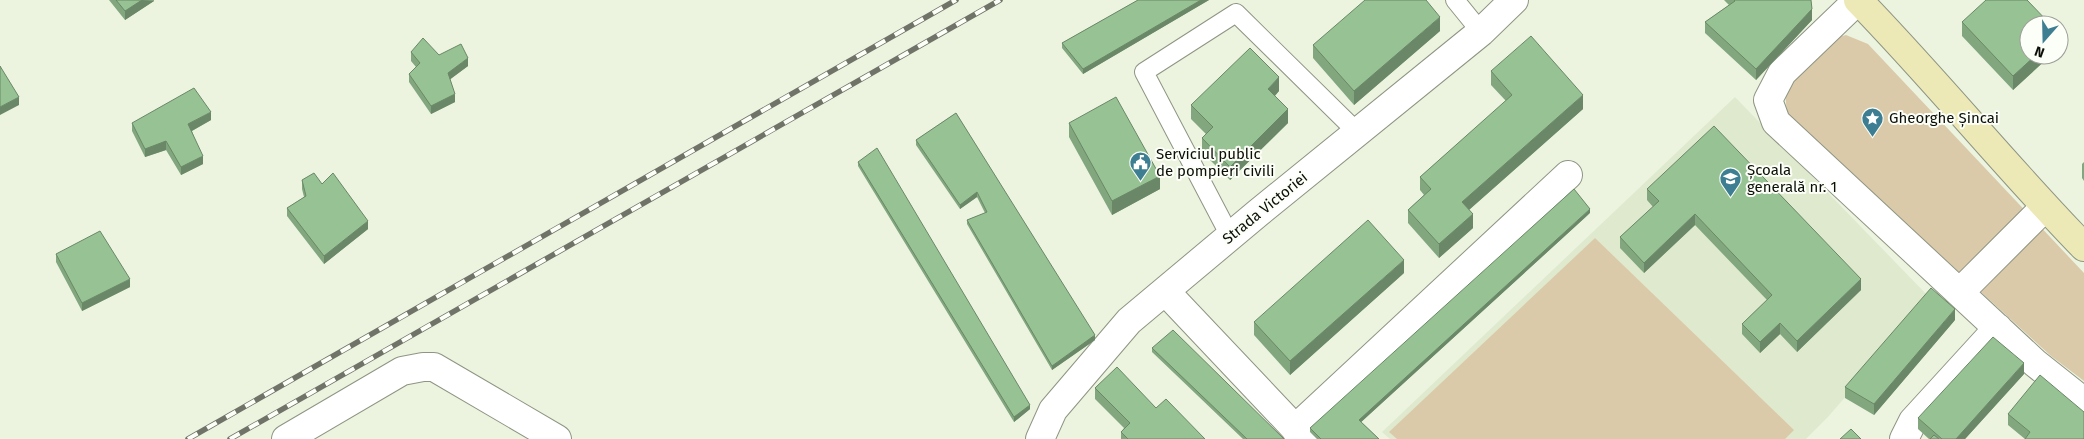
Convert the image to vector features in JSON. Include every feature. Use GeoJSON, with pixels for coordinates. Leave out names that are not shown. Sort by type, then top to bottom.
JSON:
{"type":"FeatureCollection","features":[{"type":"Feature","properties":{"kind":"main road"},"geometry":{"type":"LineString","coordinates":[[1858,0],[1898,42],[2045,207],[2084,247]]}},
{"type":"Feature","properties":{"kind":"street","name":"Strada Victoriei"},"geometry":{"type":"LineString","coordinates":[[1040,439],[1053,410],[1129,321],[1230,236],[1481,32],[1514,0]]}},
{"type":"Feature","properties":{"kind":"street"},"geometry":{"type":"LineString","coordinates":[[1858,0],[1782,73],[1768,100],[1776,122],[2035,363],[2084,402]]}},
{"type":"Feature","properties":{"kind":"street"},"geometry":{"type":"LineString","coordinates":[[1165,291],[1300,434],[1568,175]]}},
{"type":"Feature","properties":{"kind":"street"},"geometry":{"type":"LineString","coordinates":[[1960,292],[2045,207]]}},
{"type":"Feature","properties":{"kind":"street"},"geometry":{"type":"LineString","coordinates":[[1904,439],[1913,420],[1998,328]]}},
{"type":"Feature","properties":{"kind":"street"},"geometry":{"type":"LineString","coordinates":[[286,439],[402,372],[423,367],[434,367],[444,371],[557,439]]}},
{"type":"Feature","properties":{"kind":"lane"},"geometry":{"type":"LineString","coordinates":[[1455,0],[1481,32]]}},
{"type":"Feature","properties":{"kind":"lane"},"geometry":{"type":"LineString","coordinates":[[1230,236],[1144,72],[1236,13],[1357,132]]}},
{"type":"Feature","properties":{"kind":"shaded area"},"geometry":{"type":"Polygon","coordinates":[[[1846,35],[1868,44],[2084,273],[2084,381],[2051,356],[1787,115],[1785,91],[1806,58],[1834,38],[1846,35]]]}},
{"type":"Feature","properties":{"kind":"shaded area","name":"Școala generală nr. 1"},"geometry":{"type":"Polygon","coordinates":[[[1735,97],[1931,299],[1827,418],[1806,439],[1390,439],[1382,432],[1735,97]]]}},
{"type":"Feature","properties":{"kind":"shaded area"},"geometry":{"type":"Polygon","coordinates":[[[1595,238],[1794,430],[1785,439],[1397,439],[1389,432],[1595,238]]]}},
{"type":"Feature","properties":{"kind":"building"},"geometry":{"type":"Polygon","coordinates":[[[116,0],[142,0],[125,11],[116,0]]]}},
{"type":"Feature","properties":{"kind":"building"},"geometry":{"type":"Polygon","coordinates":[[[1138,0],[1201,0],[1083,69],[1062,43],[1138,0]]]}},
{"type":"Feature","properties":{"kind":"building"},"geometry":{"type":"Polygon","coordinates":[[[1365,0],[1426,0],[1440,17],[1354,91],[1313,45],[1365,0]]]}},
{"type":"Feature","properties":{"kind":"building"},"geometry":{"type":"Polygon","coordinates":[[[1734,0],[1811,0],[1812,9],[1756,69],[1705,22],[1734,0]]]}},
{"type":"Feature","properties":{"kind":"building"},"geometry":{"type":"Polygon","coordinates":[[[1986,0],[2027,0],[2041,15],[2019,15],[2019,65],[2025,65],[2013,76],[1962,22],[1986,0]]]}},
{"type":"Feature","properties":{"kind":"building"},"geometry":{"type":"Polygon","coordinates":[[[1531,36],[1583,95],[1462,202],[1473,214],[1439,244],[1408,210],[1431,189],[1420,177],[1512,95],[1491,71],[1531,36]]]}},
{"type":"Feature","properties":{"kind":"building"},"geometry":{"type":"Polygon","coordinates":[[[423,38],[439,55],[461,44],[468,58],[448,73],[455,94],[431,106],[409,74],[420,63],[411,52],[423,38]]]}},
{"type":"Feature","properties":{"kind":"building"},"geometry":{"type":"Polygon","coordinates":[[[1250,48],[1279,77],[1268,89],[1288,109],[1230,167],[1202,138],[1213,127],[1191,105],[1250,48]]]}},
{"type":"Feature","properties":{"kind":"building"},"geometry":{"type":"Polygon","coordinates":[[[0,66],[19,97],[0,107],[0,66]]]}},
{"type":"Feature","properties":{"kind":"building"},"geometry":{"type":"Polygon","coordinates":[[[194,88],[211,112],[188,124],[203,156],[181,167],[166,141],[145,149],[132,123],[194,88]]]}},
{"type":"Feature","properties":{"kind":"building"},"geometry":{"type":"Polygon","coordinates":[[[1116,97],[1160,176],[1112,201],[1069,123],[1116,97]]]}},
{"type":"Feature","properties":{"kind":"building"},"geometry":{"type":"Polygon","coordinates":[[[956,113],[1095,335],[1052,366],[967,220],[987,212],[977,192],[960,205],[916,140],[956,113]]]}},
{"type":"Feature","properties":{"kind":"building"},"geometry":{"type":"Polygon","coordinates":[[[1714,126],[1861,279],[1797,341],[1780,323],[1760,342],[1742,324],[1772,295],[1695,214],[1644,263],[1620,237],[1659,201],[1647,189],[1714,126]]]}},
{"type":"Feature","properties":{"kind":"building"},"geometry":{"type":"Polygon","coordinates":[[[877,148],[1030,405],[1014,417],[858,162],[877,148]]]}},
{"type":"Feature","properties":{"kind":"building"},"geometry":{"type":"Polygon","coordinates":[[[314,173],[322,184],[333,173],[368,221],[324,256],[287,208],[306,196],[302,180],[314,173]]]}},
{"type":"Feature","properties":{"kind":"building"},"geometry":{"type":"Polygon","coordinates":[[[1574,189],[1590,209],[1359,420],[1379,439],[1321,439],[1310,428],[1574,189]]]}},
{"type":"Feature","properties":{"kind":"building"},"geometry":{"type":"Polygon","coordinates":[[[1368,220],[1404,260],[1290,361],[1254,322],[1368,220]]]}},
{"type":"Feature","properties":{"kind":"building"},"geometry":{"type":"Polygon","coordinates":[[[100,231],[130,279],[82,303],[56,254],[100,231]]]}},
{"type":"Feature","properties":{"kind":"building"},"geometry":{"type":"Polygon","coordinates":[[[1931,288],[1955,309],[1874,404],[1845,387],[1931,288]]]}},
{"type":"Feature","properties":{"kind":"building"},"geometry":{"type":"Polygon","coordinates":[[[1173,330],[1284,439],[1247,439],[1152,348],[1173,330]]]}},
{"type":"Feature","properties":{"kind":"building"},"geometry":{"type":"Polygon","coordinates":[[[1993,337],[2024,363],[1956,439],[1942,439],[1918,418],[1993,337]]]}},
{"type":"Feature","properties":{"kind":"building"},"geometry":{"type":"Polygon","coordinates":[[[1117,367],[1156,408],[1166,399],[1205,439],[1128,439],[1121,432],[1130,423],[1095,388],[1117,367]]]}},
{"type":"Feature","properties":{"kind":"building"},"geometry":{"type":"Polygon","coordinates":[[[2040,375],[2084,412],[2084,439],[2025,439],[2030,432],[2008,414],[2040,375]]]}},
{"type":"Feature","properties":{"kind":"building"},"geometry":{"type":"Polygon","coordinates":[[[1851,429],[1861,439],[1840,439],[1851,429]]]}},
{"type":"Feature","properties":{"kind":"building"},"geometry":{"type":"Polygon","coordinates":[[[1934,435],[1939,439],[1930,439],[1934,435]]]}},
{"type":"Feature","properties":{"kind":"railway"},"geometry":{"type":"LineString","coordinates":[[188,439],[956,0]]}},
{"type":"Feature","properties":{"kind":"railway"},"geometry":{"type":"LineString","coordinates":[[230,439],[1000,0]]}},
{"type":"Feature","properties":{"kind":"place","name":"Gheorghe Șincai"},"geometry":{"type":"Point","coordinates":[1873,137]}},
{"type":"Feature","properties":{"kind":"place","name":"Serviciul public de pompieri civili"},"geometry":{"type":"Point","coordinates":[1140,182]}},
{"type":"Feature","properties":{"kind":"place","name":"Școala generală nr. 1"},"geometry":{"type":"Point","coordinates":[1731,198]}}]}
